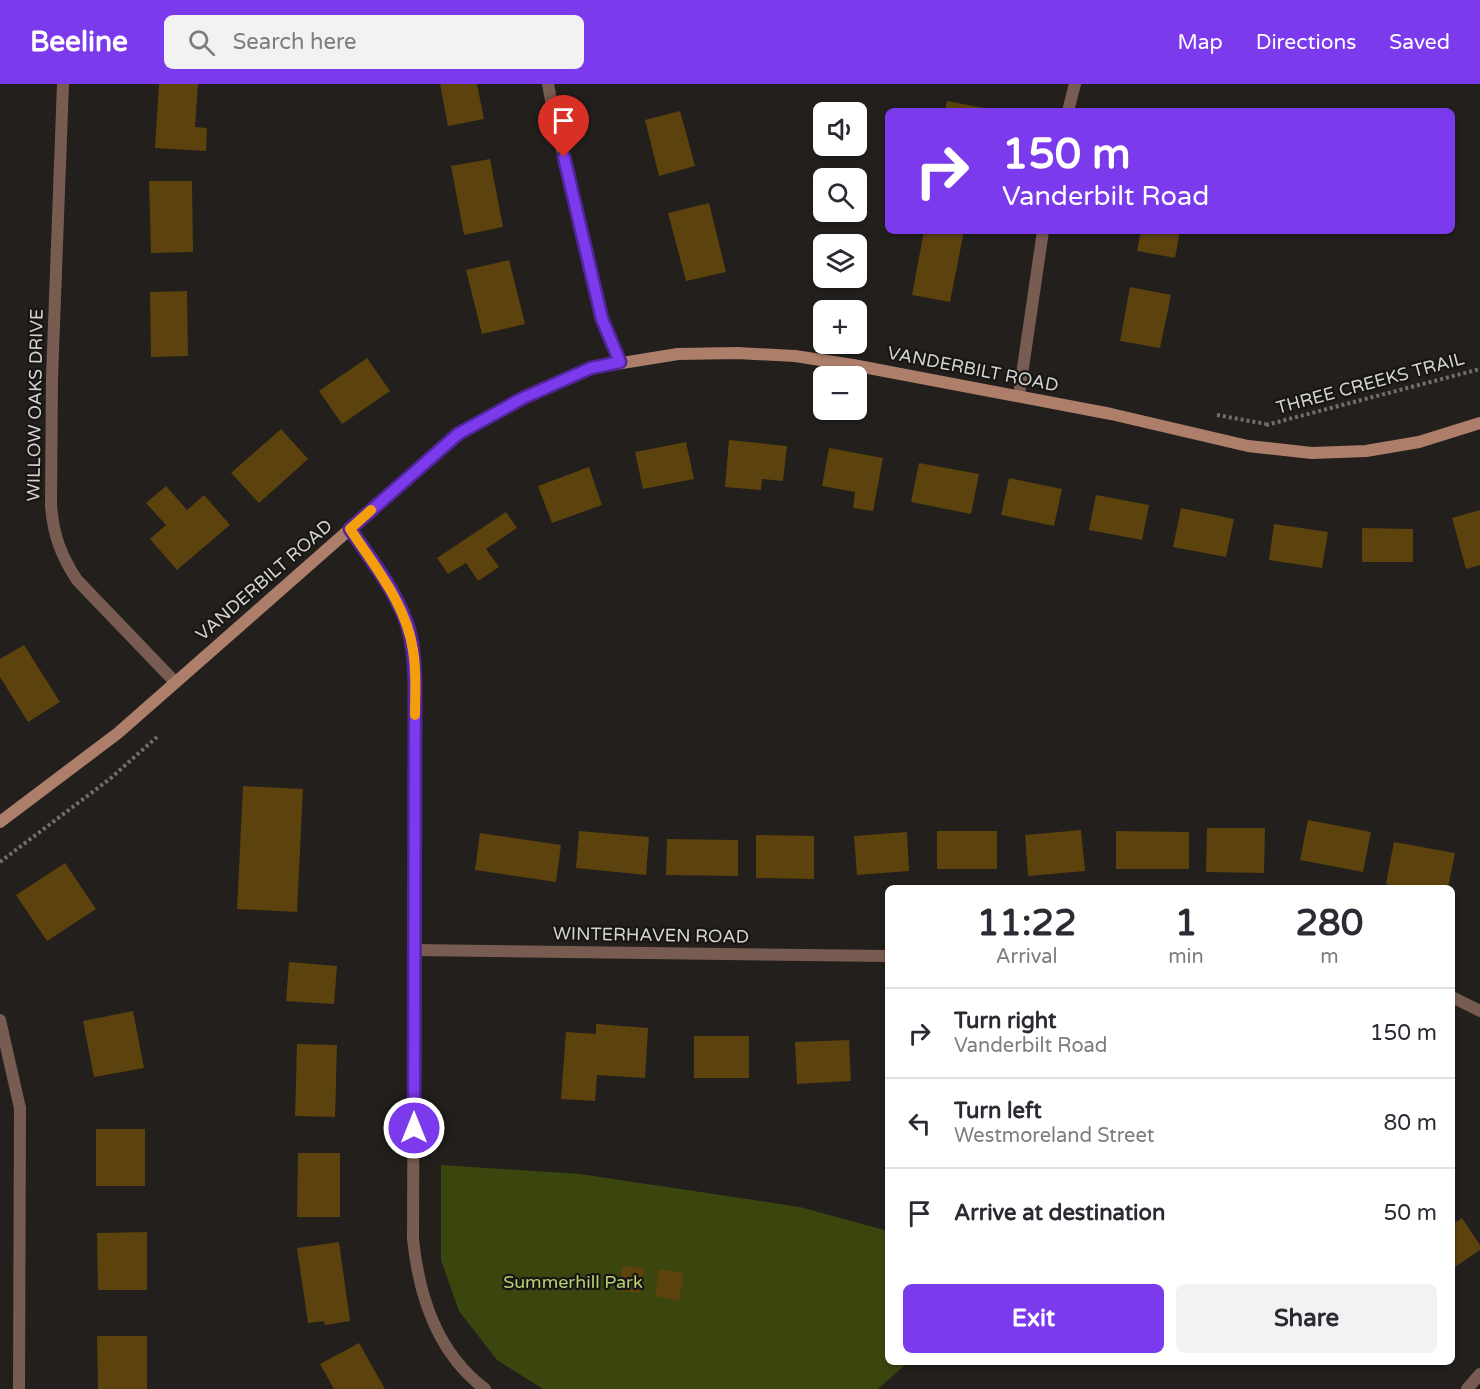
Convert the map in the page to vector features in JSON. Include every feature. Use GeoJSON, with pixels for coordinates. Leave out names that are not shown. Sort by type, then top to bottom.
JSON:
{"type":"FeatureCollection","features":[{"type":"Feature","properties":{"kind":"street","name":"WILLOW OAKS DRIVE"},"geometry":{"type":"LineString","coordinates":[[63,84],[52,378],[52,525],[61,554],[77,580],[175,682]]}},
{"type":"Feature","properties":{"kind":"street"},"geometry":{"type":"LineString","coordinates":[[548,84],[602,319],[620,362]]}},
{"type":"Feature","properties":{"kind":"street"},"geometry":{"type":"LineString","coordinates":[[1069,108],[1075,84]]}},
{"type":"Feature","properties":{"kind":"street"},"geometry":{"type":"LineString","coordinates":[[1019,395],[1043,234]]}},
{"type":"Feature","properties":{"kind":"street","name":"VANDERBILT ROAD"},"geometry":{"type":"LineString","coordinates":[[0,822],[118,733],[458,434],[523,398],[591,368],[678,354],[736,353],[795,356],[1019,395],[1248,446],[1312,453],[1366,451],[1419,442],[1480,423]]}},
{"type":"Feature","properties":{"kind":"street"},"geometry":{"type":"LineString","coordinates":[[350,529],[394,594],[406,621],[413,651],[415,681],[413,1239],[417,1272],[425,1304],[439,1334],[457,1361],[485,1389]]}},
{"type":"Feature","properties":{"kind":"street","name":"WINTERHAVEN ROAD"},"geometry":{"type":"LineString","coordinates":[[414,950],[885,956]]}},
{"type":"Feature","properties":{"kind":"street"},"geometry":{"type":"LineString","coordinates":[[1455,998],[1480,1011]]}},
{"type":"Feature","properties":{"kind":"street"},"geometry":{"type":"LineString","coordinates":[[0,1020],[21,1108],[19,1389]]}},
{"type":"Feature","properties":{"kind":"street"},"geometry":{"type":"LineString","coordinates":[[1467,1389],[1480,1374]]}},
{"type":"Feature","properties":{"kind":"path","name":"THREE CREEKS TRAIL"},"geometry":{"type":"LineString","coordinates":[[1208,414],[1266,424],[1480,369]]}},
{"type":"Feature","properties":{"kind":"path","name":"THREE CREEKS TRAIL"},"geometry":{"type":"LineString","coordinates":[[1248,446],[1266,424]]}},
{"type":"Feature","properties":{"kind":"path"},"geometry":{"type":"LineString","coordinates":[[0,861],[111,778],[157,737]]}},
{"type":"Feature","properties":{"kind":"green space","name":"Summerhill Park"},"geometry":{"type":"Polygon","coordinates":[[[441,1165],[580,1174],[800,1207],[885,1230],[885,1365],[905,1365],[878,1389],[543,1389],[497,1360],[459,1311],[441,1260],[441,1165]]]}},
{"type":"Feature","properties":{"kind":"building"},"geometry":{"type":"Polygon","coordinates":[[[159,84],[198,84],[195,127],[207,128],[206,151],[155,148],[159,84]]]}},
{"type":"Feature","properties":{"kind":"building"},"geometry":{"type":"Polygon","coordinates":[[[440,84],[477,84],[484,119],[448,126],[440,84]]]}},
{"type":"Feature","properties":{"kind":"building"},"geometry":{"type":"Polygon","coordinates":[[[947,101],[984,108],[946,108],[947,101]]]}},
{"type":"Feature","properties":{"kind":"building"},"geometry":{"type":"Polygon","coordinates":[[[680,111],[695,166],[659,176],[645,120],[680,111]]]}},
{"type":"Feature","properties":{"kind":"building"},"geometry":{"type":"Polygon","coordinates":[[[490,159],[503,227],[464,235],[451,166],[490,159]]]}},
{"type":"Feature","properties":{"kind":"building"},"geometry":{"type":"Polygon","coordinates":[[[149,181],[192,181],[193,252],[151,253],[149,181]]]}},
{"type":"Feature","properties":{"kind":"building"},"geometry":{"type":"Polygon","coordinates":[[[709,203],[726,272],[686,281],[668,213],[709,203]]]}},
{"type":"Feature","properties":{"kind":"building"},"geometry":{"type":"Polygon","coordinates":[[[923,234],[963,234],[950,302],[912,295],[923,234]]]}},
{"type":"Feature","properties":{"kind":"building"},"geometry":{"type":"Polygon","coordinates":[[[1140,234],[1179,234],[1175,258],[1137,251],[1140,234]]]}},
{"type":"Feature","properties":{"kind":"building"},"geometry":{"type":"Polygon","coordinates":[[[509,260],[525,324],[482,334],[466,270],[509,260]]]}},
{"type":"Feature","properties":{"kind":"building"},"geometry":{"type":"Polygon","coordinates":[[[1130,287],[1171,295],[1160,348],[1120,341],[1130,287]]]}},
{"type":"Feature","properties":{"kind":"building"},"geometry":{"type":"Polygon","coordinates":[[[187,291],[188,356],[151,357],[150,292],[187,291]]]}},
{"type":"Feature","properties":{"kind":"building"},"geometry":{"type":"Polygon","coordinates":[[[367,358],[390,391],[342,424],[319,391],[367,358]]]}},
{"type":"Feature","properties":{"kind":"building"},"geometry":{"type":"Polygon","coordinates":[[[281,429],[308,459],[259,503],[231,473],[281,429]]]}},
{"type":"Feature","properties":{"kind":"building"},"geometry":{"type":"Polygon","coordinates":[[[729,440],[787,446],[783,481],[762,479],[761,490],[725,487],[729,440]]]}},
{"type":"Feature","properties":{"kind":"building"},"geometry":{"type":"Polygon","coordinates":[[[686,442],[694,479],[643,489],[635,452],[686,442]]]}},
{"type":"Feature","properties":{"kind":"building"},"geometry":{"type":"Polygon","coordinates":[[[829,448],[883,458],[873,511],[853,508],[855,492],[822,486],[829,448]]]}},
{"type":"Feature","properties":{"kind":"building"},"geometry":{"type":"Polygon","coordinates":[[[919,463],[979,474],[971,514],[911,502],[919,463]]]}},
{"type":"Feature","properties":{"kind":"building"},"geometry":{"type":"Polygon","coordinates":[[[589,467],[602,505],[552,523],[538,486],[589,467]]]}},
{"type":"Feature","properties":{"kind":"building"},"geometry":{"type":"Polygon","coordinates":[[[1009,478],[1062,489],[1054,526],[1001,515],[1009,478]]]}},
{"type":"Feature","properties":{"kind":"building"},"geometry":{"type":"Polygon","coordinates":[[[166,486],[187,510],[204,495],[230,525],[177,570],[150,539],[166,525],[146,503],[166,486]]]}},
{"type":"Feature","properties":{"kind":"building"},"geometry":{"type":"Polygon","coordinates":[[[1096,495],[1149,505],[1142,540],[1089,530],[1096,495]]]}},
{"type":"Feature","properties":{"kind":"building"},"geometry":{"type":"Polygon","coordinates":[[[1181,508],[1234,519],[1226,557],[1173,547],[1181,508]]]}},
{"type":"Feature","properties":{"kind":"building"},"geometry":{"type":"Polygon","coordinates":[[[1480,510],[1480,565],[1466,569],[1452,518],[1480,510]]]}},
{"type":"Feature","properties":{"kind":"building"},"geometry":{"type":"Polygon","coordinates":[[[506,512],[517,528],[486,549],[499,567],[478,581],[466,563],[448,574],[437,558],[506,512]]]}},
{"type":"Feature","properties":{"kind":"building"},"geometry":{"type":"Polygon","coordinates":[[[1274,524],[1328,532],[1322,568],[1269,560],[1274,524]]]}},
{"type":"Feature","properties":{"kind":"building"},"geometry":{"type":"Polygon","coordinates":[[[1362,528],[1413,529],[1413,562],[1362,562],[1362,528]]]}},
{"type":"Feature","properties":{"kind":"building"},"geometry":{"type":"Polygon","coordinates":[[[24,645],[60,702],[28,722],[0,677],[0,659],[24,645]]]}},
{"type":"Feature","properties":{"kind":"building"},"geometry":{"type":"Polygon","coordinates":[[[243,786],[303,789],[297,912],[237,909],[243,786]]]}},
{"type":"Feature","properties":{"kind":"building"},"geometry":{"type":"Polygon","coordinates":[[[1308,820],[1371,832],[1363,872],[1300,860],[1308,820]]]}},
{"type":"Feature","properties":{"kind":"building"},"geometry":{"type":"Polygon","coordinates":[[[1207,828],[1265,828],[1264,873],[1206,872],[1207,828]]]}},
{"type":"Feature","properties":{"kind":"building"},"geometry":{"type":"Polygon","coordinates":[[[1081,830],[1085,871],[1028,876],[1025,835],[1081,830]]]}},
{"type":"Feature","properties":{"kind":"building"},"geometry":{"type":"Polygon","coordinates":[[[579,831],[649,837],[646,875],[576,868],[579,831]]]}},
{"type":"Feature","properties":{"kind":"building"},"geometry":{"type":"Polygon","coordinates":[[[937,831],[997,831],[997,869],[937,869],[937,831]]]}},
{"type":"Feature","properties":{"kind":"building"},"geometry":{"type":"Polygon","coordinates":[[[1116,831],[1189,832],[1189,869],[1116,869],[1116,831]]]}},
{"type":"Feature","properties":{"kind":"building"},"geometry":{"type":"Polygon","coordinates":[[[907,832],[909,871],[857,875],[854,836],[907,832]]]}},
{"type":"Feature","properties":{"kind":"building"},"geometry":{"type":"Polygon","coordinates":[[[480,833],[561,845],[556,882],[475,870],[480,833]]]}},
{"type":"Feature","properties":{"kind":"building"},"geometry":{"type":"Polygon","coordinates":[[[756,835],[814,836],[814,879],[756,878],[756,835]]]}},
{"type":"Feature","properties":{"kind":"building"},"geometry":{"type":"Polygon","coordinates":[[[667,839],[738,840],[738,876],[666,875],[667,839]]]}},
{"type":"Feature","properties":{"kind":"building"},"geometry":{"type":"Polygon","coordinates":[[[1394,842],[1455,853],[1449,885],[1386,884],[1394,842]]]}},
{"type":"Feature","properties":{"kind":"building"},"geometry":{"type":"Polygon","coordinates":[[[65,863],[96,909],[47,941],[16,895],[65,863]]]}},
{"type":"Feature","properties":{"kind":"building"},"geometry":{"type":"Polygon","coordinates":[[[289,962],[337,966],[334,1004],[286,1001],[289,962]]]}},
{"type":"Feature","properties":{"kind":"building"},"geometry":{"type":"Polygon","coordinates":[[[133,1011],[144,1068],[94,1077],[83,1021],[133,1011]]]}},
{"type":"Feature","properties":{"kind":"building"},"geometry":{"type":"Polygon","coordinates":[[[596,1024],[648,1028],[645,1078],[597,1075],[595,1101],[561,1099],[566,1032],[596,1034],[596,1024]]]}},
{"type":"Feature","properties":{"kind":"building"},"geometry":{"type":"Polygon","coordinates":[[[694,1036],[749,1036],[749,1078],[694,1078],[694,1036]]]}},
{"type":"Feature","properties":{"kind":"building"},"geometry":{"type":"Polygon","coordinates":[[[849,1040],[851,1081],[797,1084],[795,1042],[849,1040]]]}},
{"type":"Feature","properties":{"kind":"building"},"geometry":{"type":"Polygon","coordinates":[[[297,1044],[337,1045],[335,1117],[295,1116],[297,1044]]]}},
{"type":"Feature","properties":{"kind":"building"},"geometry":{"type":"Polygon","coordinates":[[[96,1129],[145,1129],[145,1186],[96,1186],[96,1129]]]}},
{"type":"Feature","properties":{"kind":"building"},"geometry":{"type":"Polygon","coordinates":[[[298,1153],[340,1153],[340,1217],[297,1217],[298,1153]]]}},
{"type":"Feature","properties":{"kind":"building"},"geometry":{"type":"Polygon","coordinates":[[[1462,1218],[1480,1245],[1480,1250],[1455,1267],[1455,1223],[1462,1218]]]}},
{"type":"Feature","properties":{"kind":"building"},"geometry":{"type":"Polygon","coordinates":[[[147,1232],[147,1290],[98,1290],[97,1233],[147,1232]]]}},
{"type":"Feature","properties":{"kind":"building"},"geometry":{"type":"Polygon","coordinates":[[[339,1242],[350,1321],[325,1325],[324,1321],[308,1323],[297,1248],[339,1242]]]}},
{"type":"Feature","properties":{"kind":"building"},"geometry":{"type":"Polygon","coordinates":[[[622,1266],[644,1268],[641,1293],[619,1291],[622,1266]]]}},
{"type":"Feature","properties":{"kind":"building"},"geometry":{"type":"Polygon","coordinates":[[[659,1269],[684,1273],[679,1301],[655,1296],[659,1269]]]}},
{"type":"Feature","properties":{"kind":"building"},"geometry":{"type":"Polygon","coordinates":[[[97,1336],[147,1336],[147,1389],[98,1389],[97,1336]]]}},
{"type":"Feature","properties":{"kind":"building"},"geometry":{"type":"Polygon","coordinates":[[[359,1343],[385,1389],[334,1389],[320,1364],[359,1343]]]}},
{"type":"Feature","properties":{"kind":"slow traffic"},"geometry":{"type":"LineString","coordinates":[[371,510],[350,529],[394,594],[406,621],[413,651],[415,715]]}},
{"type":"Feature","properties":{"kind":"route"},"geometry":{"type":"LineString","coordinates":[[414,1128],[415,681],[413,651],[406,621],[394,594],[350,529],[458,434],[523,398],[591,368],[620,362],[602,319],[564,157]]}}]}
